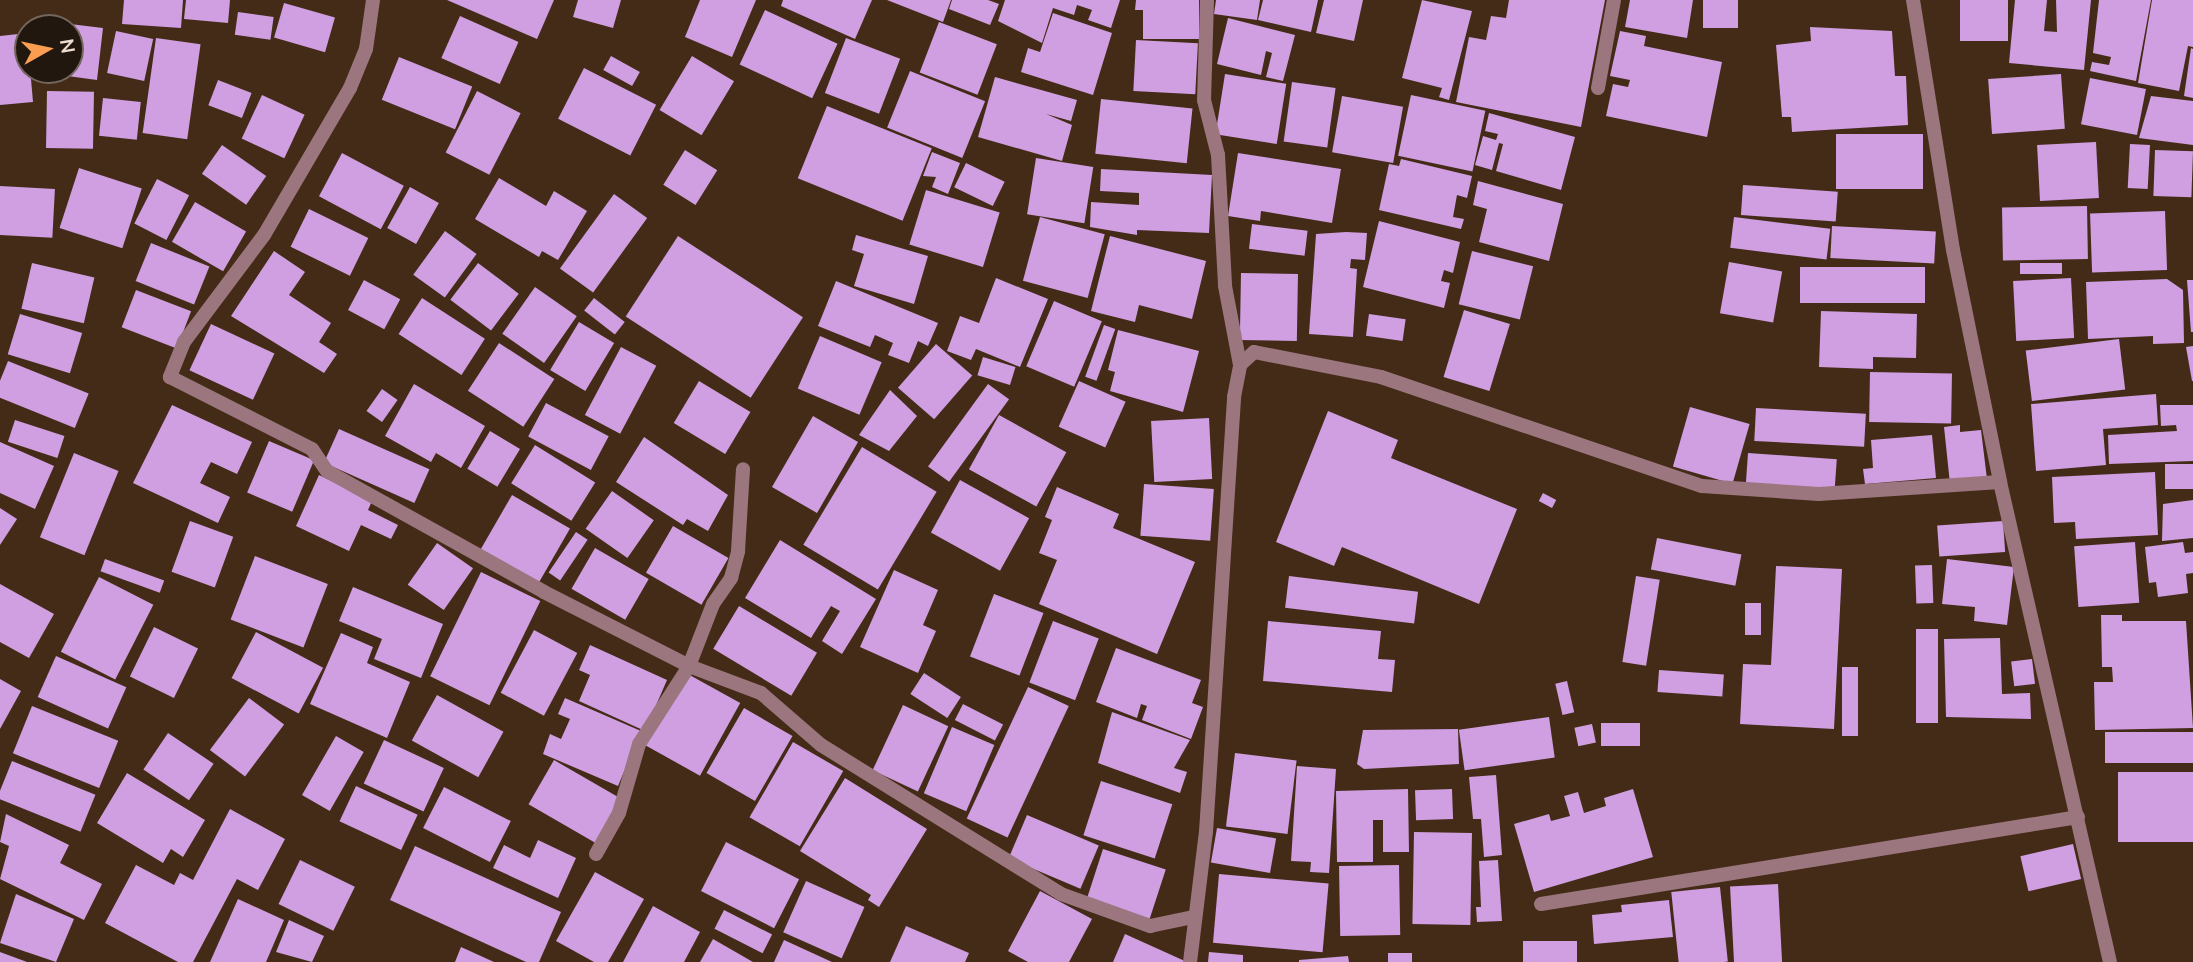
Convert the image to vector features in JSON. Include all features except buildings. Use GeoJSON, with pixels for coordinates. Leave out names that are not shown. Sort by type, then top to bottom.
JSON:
{"type":"FeatureCollection","features":[{"type":"Feature","properties":{"kind":"street"},"geometry":{"type":"LineString","coordinates":[[373,0],[366,49],[350,88],[264,235],[184,342],[170,377],[312,449],[327,471],[544,592],[689,666],[761,693],[821,745],[1061,894],[1150,926],[1193,918]]}},
{"type":"Feature","properties":{"kind":"street"},"geometry":{"type":"LineString","coordinates":[[1190,962],[1193,918],[1206,832],[1240,365],[1225,286],[1218,155],[1203,100],[1207,0]]}},
{"type":"Feature","properties":{"kind":"street"},"geometry":{"type":"LineString","coordinates":[[1598,88],[1614,0]]}},
{"type":"Feature","properties":{"kind":"street"},"geometry":{"type":"LineString","coordinates":[[1913,0],[1953,250],[2000,482],[2110,962]]}},
{"type":"Feature","properties":{"kind":"street"},"geometry":{"type":"LineString","coordinates":[[1240,365],[1254,352],[1381,377],[1702,486],[1819,494],[2000,482]]}},
{"type":"Feature","properties":{"kind":"street"},"geometry":{"type":"LineString","coordinates":[[596,853],[619,813],[639,744],[689,666],[736,560],[743,470]]}},
{"type":"Feature","properties":{"kind":"street"},"geometry":{"type":"LineString","coordinates":[[1541,904],[2078,817]]}}]}
